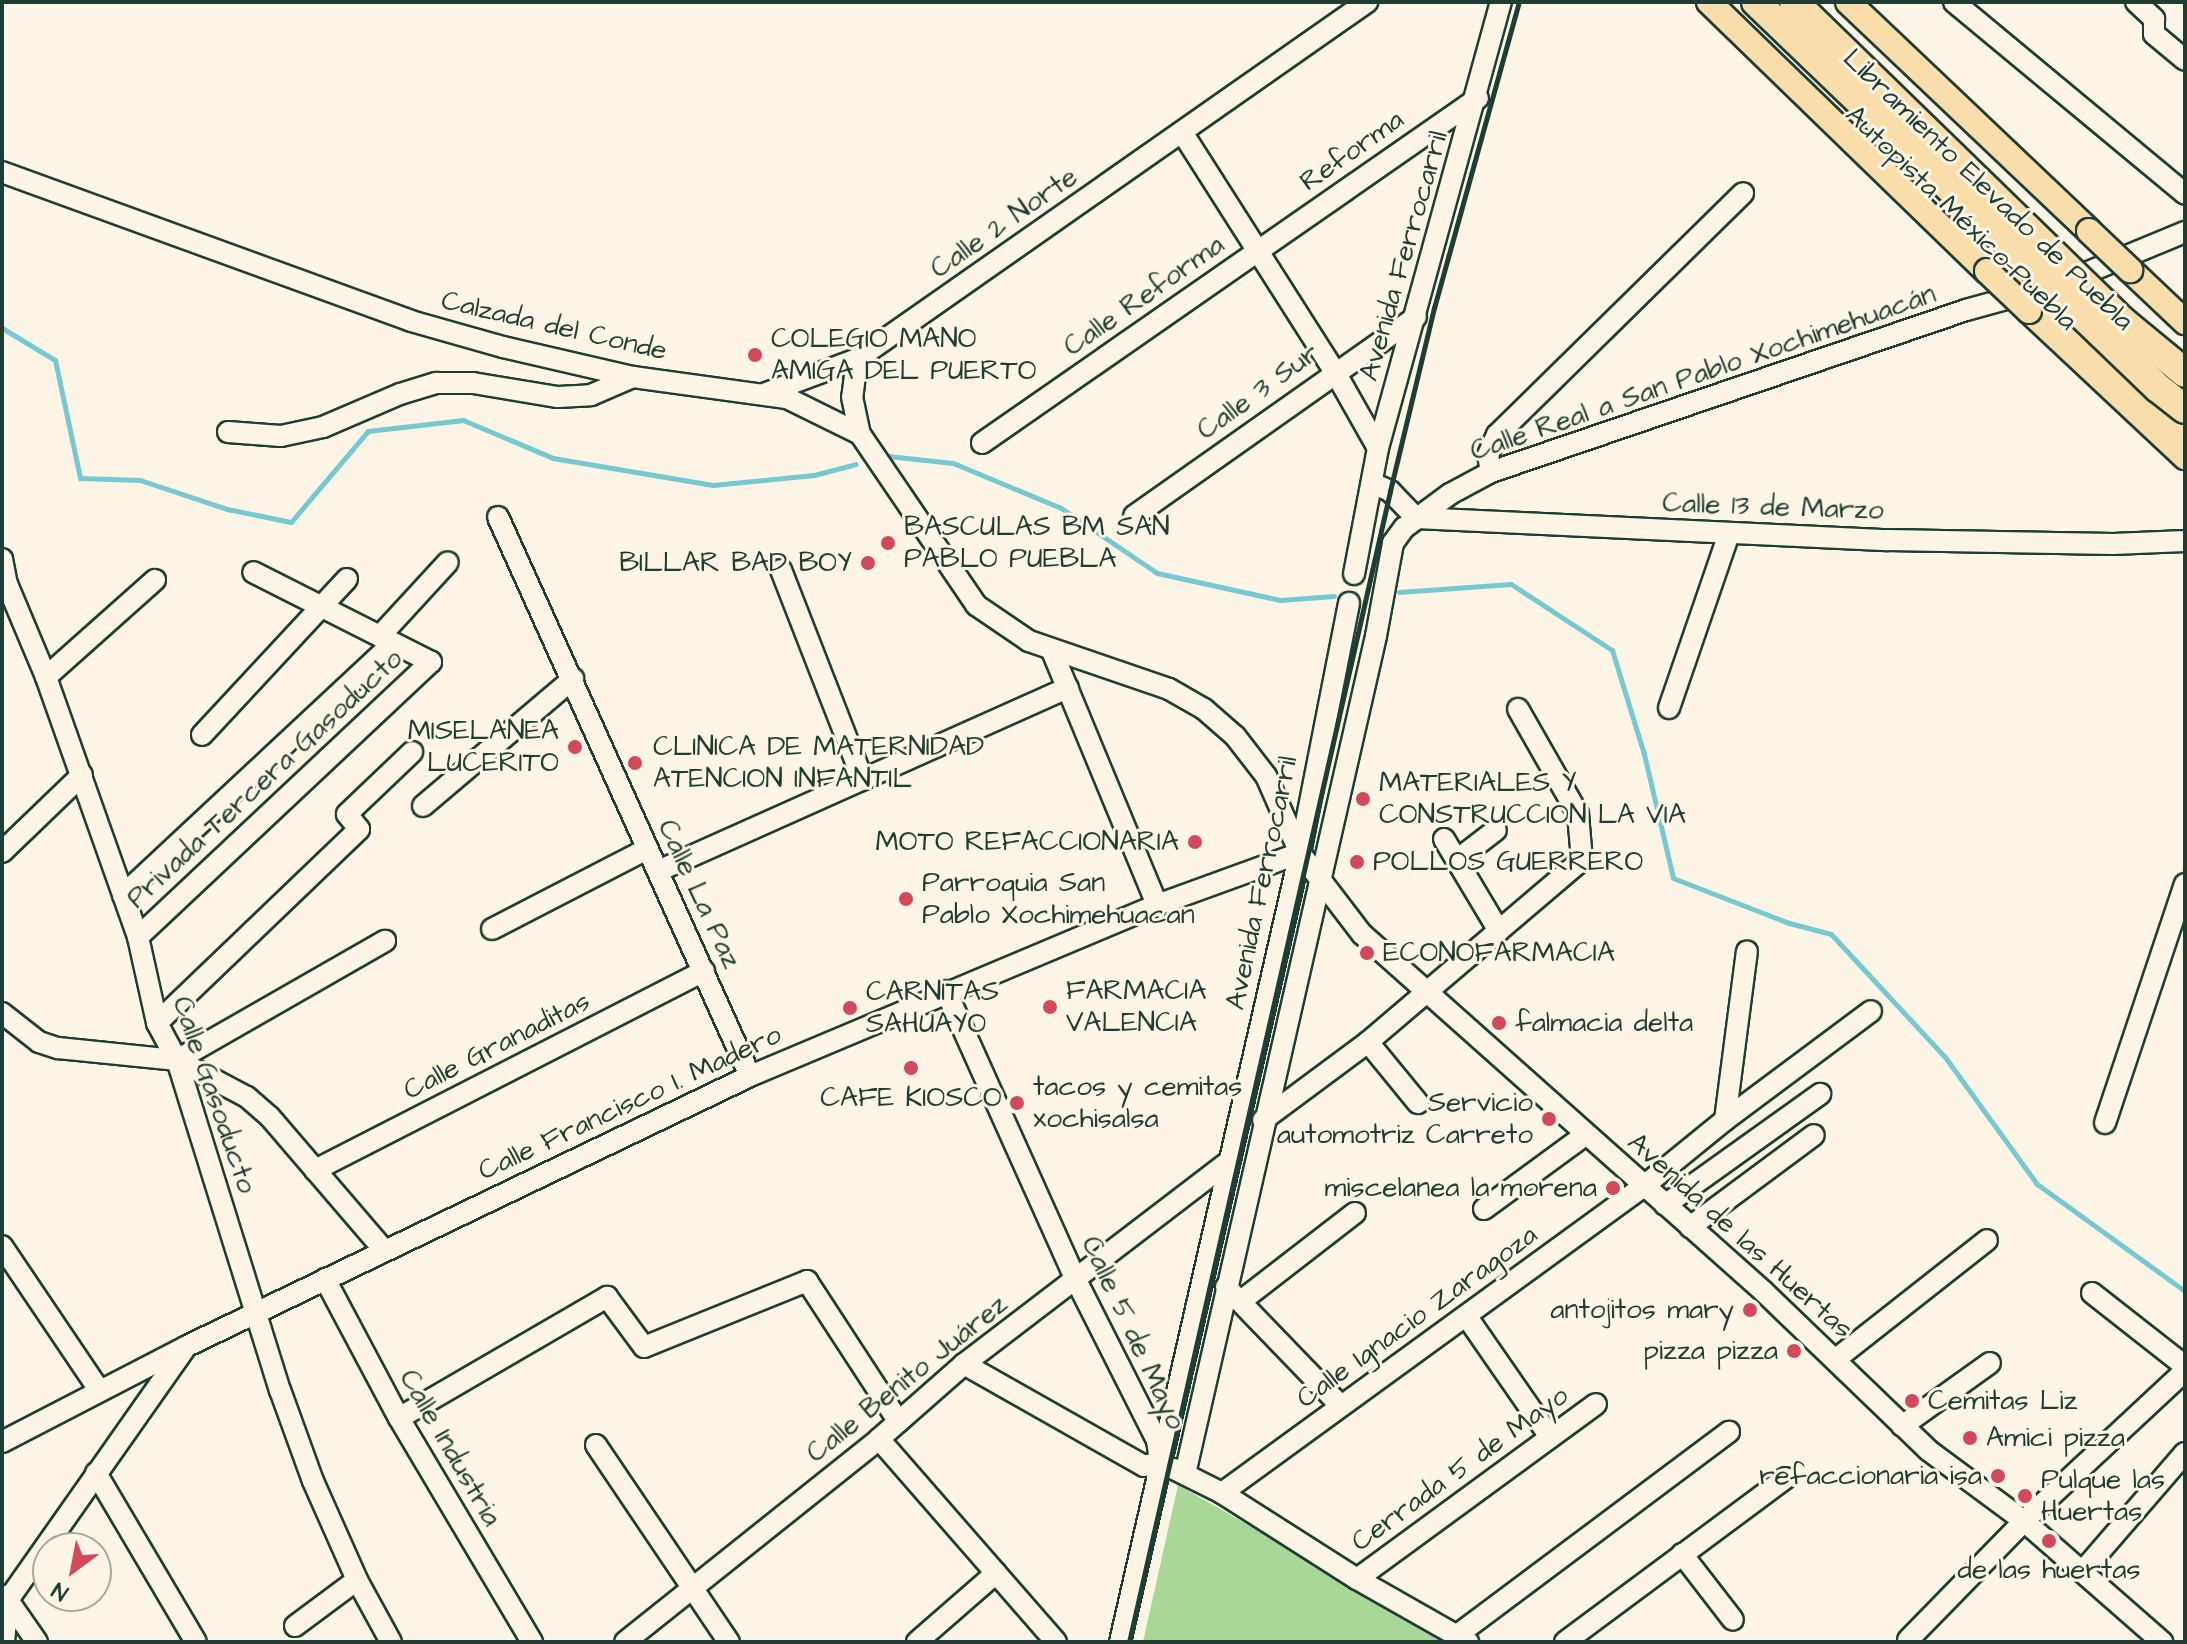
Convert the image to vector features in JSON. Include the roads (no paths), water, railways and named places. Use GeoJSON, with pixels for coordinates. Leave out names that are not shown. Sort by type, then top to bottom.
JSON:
{"type":"FeatureCollection","features":[{"type":"Feature","properties":{"kind":"highway","name":"Autopista México-Puebla"},"geometry":{"type":"LineString","coordinates":[[1740,2],[2019,275],[2185,432]]}},
{"type":"Feature","properties":{"kind":"highway","name":"Libramiento Elevado de Puebla"},"geometry":{"type":"LineString","coordinates":[[1756,2],[2158,388],[2185,409]]}},
{"type":"Feature","properties":{"kind":"highway","name":"Libramiento Elevado de Puebla"},"geometry":{"type":"LineString","coordinates":[[1794,2],[2121,320],[2185,375]]}},
{"type":"Feature","properties":{"kind":"highway","name":"Autopista México-Puebla"},"geometry":{"type":"LineString","coordinates":[[1807,2],[2185,375]]}},
{"type":"Feature","properties":{"kind":"main road"},"geometry":{"type":"LineString","coordinates":[[1709,2],[1987,271],[2048,303],[2185,457]]}},
{"type":"Feature","properties":{"kind":"main road"},"geometry":{"type":"LineString","coordinates":[[1848,2],[2185,322]]}},
{"type":"Feature","properties":{"kind":"street","name":"Calle 2 Norte"},"geometry":{"type":"LineString","coordinates":[[766,393],[857,359],[1367,2]]}},
{"type":"Feature","properties":{"kind":"street","name":"Avenida Ferrocarril"},"geometry":{"type":"LineString","coordinates":[[1354,574],[1378,448],[1478,98],[1501,2]]}},
{"type":"Feature","properties":{"kind":"street"},"geometry":{"type":"LineString","coordinates":[[1954,2],[2185,194]]}},
{"type":"Feature","properties":{"kind":"street"},"geometry":{"type":"LineString","coordinates":[[2136,2],[2154,19],[2154,34],[2185,60]]}},
{"type":"Feature","properties":{"kind":"street","name":"Reforma"},"geometry":{"type":"LineString","coordinates":[[1259,250],[1478,98]]}},
{"type":"Feature","properties":{"kind":"street"},"geometry":{"type":"LineString","coordinates":[[1182,132],[1335,372],[1378,448]]}},
{"type":"Feature","properties":{"kind":"street","name":"Calzada del Conde"},"geometry":{"type":"LineString","coordinates":[[2,172],[411,321],[503,347],[633,377],[766,393],[800,403],[860,434],[976,605],[1002,625],[1052,651],[1169,689],[1204,709],[1235,736],[1266,776],[1300,853]]}},
{"type":"Feature","properties":{"kind":"street"},"geometry":{"type":"LineString","coordinates":[[1491,472],[1488,455],[1497,435],[1743,193]]}},
{"type":"Feature","properties":{"kind":"street","name":"Calle Real a San Pablo Xochimehuacán"},"geometry":{"type":"LineString","coordinates":[[1185,1474],[1233,1294],[1263,1120],[1376,636],[1393,543],[1416,518],[1491,472],[1966,310],[2048,303],[2185,232]]}},
{"type":"Feature","properties":{"kind":"street","name":"Calle Reforma"},"geometry":{"type":"LineString","coordinates":[[982,443],[1259,250]]}},
{"type":"Feature","properties":{"kind":"street","name":"Calle 3 Sur"},"geometry":{"type":"LineString","coordinates":[[1134,516],[1416,317]]}},
{"type":"Feature","properties":{"kind":"street"},"geometry":{"type":"LineString","coordinates":[[857,359],[852,397],[860,434]]}},
{"type":"Feature","properties":{"kind":"street"},"geometry":{"type":"LineString","coordinates":[[228,432],[281,436],[323,427],[400,394],[436,383],[473,383],[558,397],[591,395],[633,377]]}},
{"type":"Feature","properties":{"kind":"street"},"geometry":{"type":"LineString","coordinates":[[1372,483],[1390,491],[1416,518]]}},
{"type":"Feature","properties":{"kind":"street","name":"Calle La Paz"},"geometry":{"type":"LineString","coordinates":[[498,517],[750,1076]]}},
{"type":"Feature","properties":{"kind":"street","name":"Calle 13 de Marzo"},"geometry":{"type":"LineString","coordinates":[[1416,518],[1729,534],[2098,544],[2185,541]]}},
{"type":"Feature","properties":{"kind":"street"},"geometry":{"type":"LineString","coordinates":[[1669,708],[1729,534]]}},
{"type":"Feature","properties":{"kind":"street","name":"Calle Gasoducto"},"geometry":{"type":"LineString","coordinates":[[2,559],[7,584],[46,677],[138,937],[157,1023],[177,1060],[256,1313],[313,1481],[357,1580],[391,1642]]}},
{"type":"Feature","properties":{"kind":"street"},"geometry":{"type":"LineString","coordinates":[[123,895],[387,639],[448,562]]}},
{"type":"Feature","properties":{"kind":"street"},"geometry":{"type":"LineString","coordinates":[[781,570],[863,780]]}},
{"type":"Feature","properties":{"kind":"street"},"geometry":{"type":"LineString","coordinates":[[253,572],[387,639]]}},
{"type":"Feature","properties":{"kind":"street"},"geometry":{"type":"LineString","coordinates":[[202,735],[347,579]]}},
{"type":"Feature","properties":{"kind":"street"},"geometry":{"type":"LineString","coordinates":[[46,677],[155,580]]}},
{"type":"Feature","properties":{"kind":"street","name":"Avenida Ferrocarril"},"geometry":{"type":"LineString","coordinates":[[1120,1642],[1300,853],[1349,603]]}},
{"type":"Feature","properties":{"kind":"street","name":"Privada Tercera Gasoducto"},"geometry":{"type":"LineString","coordinates":[[138,937],[431,662],[387,639]]}},
{"type":"Feature","properties":{"kind":"street"},"geometry":{"type":"LineString","coordinates":[[1052,651],[1157,905]]}},
{"type":"Feature","properties":{"kind":"street"},"geometry":{"type":"LineString","coordinates":[[423,806],[573,679]]}},
{"type":"Feature","properties":{"kind":"street"},"geometry":{"type":"LineString","coordinates":[[658,871],[1068,688]]}},
{"type":"Feature","properties":{"kind":"street"},"geometry":{"type":"LineString","coordinates":[[1263,1120],[1368,1042],[1582,860],[1578,814],[1518,709]]}},
{"type":"Feature","properties":{"kind":"street"},"geometry":{"type":"LineString","coordinates":[[157,1023],[359,829],[347,814],[412,752]]}},
{"type":"Feature","properties":{"kind":"street"},"geometry":{"type":"LineString","coordinates":[[2,852],[82,775]]}},
{"type":"Feature","properties":{"kind":"street"},"geometry":{"type":"LineString","coordinates":[[1457,860],[1496,830]]}},
{"type":"Feature","properties":{"kind":"street"},"geometry":{"type":"LineString","coordinates":[[1444,839],[1499,931]]}},
{"type":"Feature","properties":{"kind":"street"},"geometry":{"type":"LineString","coordinates":[[492,929],[647,849]]}},
{"type":"Feature","properties":{"kind":"street","name":"Avenida de las Huertas"},"geometry":{"type":"LineString","coordinates":[[1300,853],[1362,934],[1836,1359],[1902,1426],[2024,1521],[2162,1642]]}},
{"type":"Feature","properties":{"kind":"street","name":"Calle Francisco I. Madero"},"geometry":{"type":"LineString","coordinates":[[2,1442],[187,1346],[750,1076],[946,991],[1157,905],[1300,853]]}},
{"type":"Feature","properties":{"kind":"street"},"geometry":{"type":"LineString","coordinates":[[2105,1123],[2185,884]]}},
{"type":"Feature","properties":{"kind":"street"},"geometry":{"type":"LineString","coordinates":[[177,1060],[385,941]]}},
{"type":"Feature","properties":{"kind":"street"},"geometry":{"type":"LineString","coordinates":[[1725,1120],[1747,951]]}},
{"type":"Feature","properties":{"kind":"street","name":"Calle Granaditas"},"geometry":{"type":"LineString","coordinates":[[315,1170],[704,971]]}},
{"type":"Feature","properties":{"kind":"street","name":"Calle 5 de Mayo"},"geometry":{"type":"LineString","coordinates":[[946,991],[1075,1278],[1157,1440],[1160,1462],[1222,1493],[1357,1579],[1462,1639]]}},
{"type":"Feature","properties":{"kind":"street","name":"Calle Ignacio Zaragoza"},"geometry":{"type":"LineString","coordinates":[[1222,1493],[1644,1186],[1725,1120],[1871,1011]]}},
{"type":"Feature","properties":{"kind":"street"},"geometry":{"type":"LineString","coordinates":[[2,1013],[39,1042],[58,1048],[177,1060],[247,1097],[270,1117],[384,1250]]}},
{"type":"Feature","properties":{"kind":"street"},"geometry":{"type":"LineString","coordinates":[[1368,1042],[1418,1103]]}},
{"type":"Feature","properties":{"kind":"street"},"geometry":{"type":"LineString","coordinates":[[1665,1205],[1820,1094]]}},
{"type":"Feature","properties":{"kind":"street"},"geometry":{"type":"LineString","coordinates":[[1484,1209],[1585,1135]]}},
{"type":"Feature","properties":{"kind":"street"},"geometry":{"type":"LineString","coordinates":[[1690,1227],[1814,1135]]}},
{"type":"Feature","properties":{"kind":"street","name":"Calle Benito Juárez"},"geometry":{"type":"LineString","coordinates":[[625,1642],[879,1439],[964,1364],[1227,1163]]}},
{"type":"Feature","properties":{"kind":"street"},"geometry":{"type":"LineString","coordinates":[[1341,1406],[1233,1294],[1355,1213]]}},
{"type":"Feature","properties":{"kind":"street"},"geometry":{"type":"LineString","coordinates":[[1836,1359],[1987,1240]]}},
{"type":"Feature","properties":{"kind":"street"},"geometry":{"type":"LineString","coordinates":[[2,1246],[99,1390]]}},
{"type":"Feature","properties":{"kind":"street","name":"Calle Industria"},"geometry":{"type":"LineString","coordinates":[[325,1279],[399,1418],[532,1642]]}},
{"type":"Feature","properties":{"kind":"street"},"geometry":{"type":"LineString","coordinates":[[399,1418],[607,1297],[644,1347],[807,1281],[899,1422]]}},
{"type":"Feature","properties":{"kind":"street"},"geometry":{"type":"LineString","coordinates":[[1905,1641],[2024,1521],[2185,1368],[2092,1293]]}},
{"type":"Feature","properties":{"kind":"street"},"geometry":{"type":"LineString","coordinates":[[1467,1317],[1550,1437]]}},
{"type":"Feature","properties":{"kind":"street"},"geometry":{"type":"LineString","coordinates":[[4,1642],[5,1596],[187,1346]]}},
{"type":"Feature","properties":{"kind":"street"},"geometry":{"type":"LineString","coordinates":[[1902,1426],[1990,1363]]}},
{"type":"Feature","properties":{"kind":"street"},"geometry":{"type":"LineString","coordinates":[[964,1364],[1144,1466],[1160,1462]]}},
{"type":"Feature","properties":{"kind":"street","name":"Cerrada 5 de Mayo"},"geometry":{"type":"LineString","coordinates":[[1357,1579],[1596,1404]]}},
{"type":"Feature","properties":{"kind":"street"},"geometry":{"type":"LineString","coordinates":[[1462,1639],[1729,1432]]}},
{"type":"Feature","properties":{"kind":"street"},"geometry":{"type":"LineString","coordinates":[[879,1439],[1056,1642]]}},
{"type":"Feature","properties":{"kind":"street"},"geometry":{"type":"LineString","coordinates":[[596,1445],[729,1642]]}},
{"type":"Feature","properties":{"kind":"street"},"geometry":{"type":"LineString","coordinates":[[2083,1571],[2185,1453]]}},
{"type":"Feature","properties":{"kind":"street"},"geometry":{"type":"LineString","coordinates":[[96,1473],[196,1642]]}},
{"type":"Feature","properties":{"kind":"street"},"geometry":{"type":"LineString","coordinates":[[1565,1642],[1786,1478]]}},
{"type":"Feature","properties":{"kind":"street"},"geometry":{"type":"LineString","coordinates":[[1682,1554],[1733,1620]]}},
{"type":"Feature","properties":{"kind":"street"},"geometry":{"type":"LineString","coordinates":[[917,1642],[996,1573]]}},
{"type":"Feature","properties":{"kind":"street"},"geometry":{"type":"LineString","coordinates":[[295,1626],[357,1580]]}},
{"type":"Feature","properties":{"kind":"street"},"geometry":{"type":"LineString","coordinates":[[5,1596],[37,1642]]}},
{"type":"Feature","properties":{"kind":"waterway"},"geometry":{"type":"LineString","coordinates":[[2,328],[55,360],[80,478],[140,480],[227,509],[291,522],[368,431],[463,420],[553,458],[713,485],[814,475],[856,464]]}},
{"type":"Feature","properties":{"kind":"waterway"},"geometry":{"type":"LineString","coordinates":[[888,456],[953,463],[1061,508],[1157,573],[1280,600],[1334,596]]}},
{"type":"Feature","properties":{"kind":"waterway"},"geometry":{"type":"LineString","coordinates":[[1399,592],[1511,584],[1612,650],[1644,754],[1673,878],[1789,923],[1831,934],[1945,1057],[2037,1184],[2185,1291]]}},
{"type":"Feature","properties":{"kind":"railway"},"geometry":{"type":"LineString","coordinates":[[1129,1642],[1390,491],[1434,308],[1519,2]]}},
{"type":"Feature","properties":{"kind":"place","name":"COLEGIO MANO AMIGA DEL PUERTO"},"geometry":{"type":"Point","coordinates":[755,355]}},
{"type":"Feature","properties":{"kind":"place","name":"BASCULAS BM SAN PABLO PUEBLA"},"geometry":{"type":"Point","coordinates":[888,543]}},
{"type":"Feature","properties":{"kind":"place","name":"BILLAR BAD BOY"},"geometry":{"type":"Point","coordinates":[868,563]}},
{"type":"Feature","properties":{"kind":"place","name":"MISELANEA LUCERITO"},"geometry":{"type":"Point","coordinates":[575,747]}},
{"type":"Feature","properties":{"kind":"place","name":"CLINICA DE MATERNIDAD ATENCION INFANTIL"},"geometry":{"type":"Point","coordinates":[635,763]}},
{"type":"Feature","properties":{"kind":"place","name":"MATERIALES Y CONSTRUCCION LA VIA"},"geometry":{"type":"Point","coordinates":[1363,799]}},
{"type":"Feature","properties":{"kind":"place","name":"MOTO REFACCIONARIA"},"geometry":{"type":"Point","coordinates":[1195,842]}},
{"type":"Feature","properties":{"kind":"place","name":"POLLOS GUERRERO"},"geometry":{"type":"Point","coordinates":[1357,862]}},
{"type":"Feature","properties":{"kind":"place","name":"Parroquia San Pablo Xochimehuacan"},"geometry":{"type":"Point","coordinates":[906,899]}},
{"type":"Feature","properties":{"kind":"place","name":"ECONOFARMACIA"},"geometry":{"type":"Point","coordinates":[1367,953]}},
{"type":"Feature","properties":{"kind":"place","name":"FARMACIA VALENCIA"},"geometry":{"type":"Point","coordinates":[1050,1007]}},
{"type":"Feature","properties":{"kind":"place","name":"CARNITAS SAHUAYO"},"geometry":{"type":"Point","coordinates":[850,1008]}},
{"type":"Feature","properties":{"kind":"place","name":"falmacia delta"},"geometry":{"type":"Point","coordinates":[1499,1023]}},
{"type":"Feature","properties":{"kind":"place","name":"CAFE KIOSCO"},"geometry":{"type":"Point","coordinates":[911,1068]}},
{"type":"Feature","properties":{"kind":"place","name":"tacos y cemitas xochisalsa"},"geometry":{"type":"Point","coordinates":[1017,1103]}},
{"type":"Feature","properties":{"kind":"place","name":"Servicio automotriz Carreto"},"geometry":{"type":"Point","coordinates":[1549,1119]}},
{"type":"Feature","properties":{"kind":"place","name":"miscelanea la morena"},"geometry":{"type":"Point","coordinates":[1613,1188]}},
{"type":"Feature","properties":{"kind":"place","name":"antojitos mary"},"geometry":{"type":"Point","coordinates":[1750,1310]}},
{"type":"Feature","properties":{"kind":"place","name":"pizza pizza"},"geometry":{"type":"Point","coordinates":[1794,1351]}},
{"type":"Feature","properties":{"kind":"place","name":"Cemitas Liz"},"geometry":{"type":"Point","coordinates":[1912,1401]}},
{"type":"Feature","properties":{"kind":"place","name":"Amici pizza"},"geometry":{"type":"Point","coordinates":[1970,1438]}},
{"type":"Feature","properties":{"kind":"place","name":"refaccionaria isa"},"geometry":{"type":"Point","coordinates":[1998,1476]}},
{"type":"Feature","properties":{"kind":"place","name":"Pulque las Huertas"},"geometry":{"type":"Point","coordinates":[2025,1496]}},
{"type":"Feature","properties":{"kind":"place","name":"de las huertas"},"geometry":{"type":"Point","coordinates":[2049,1541]}}]}
